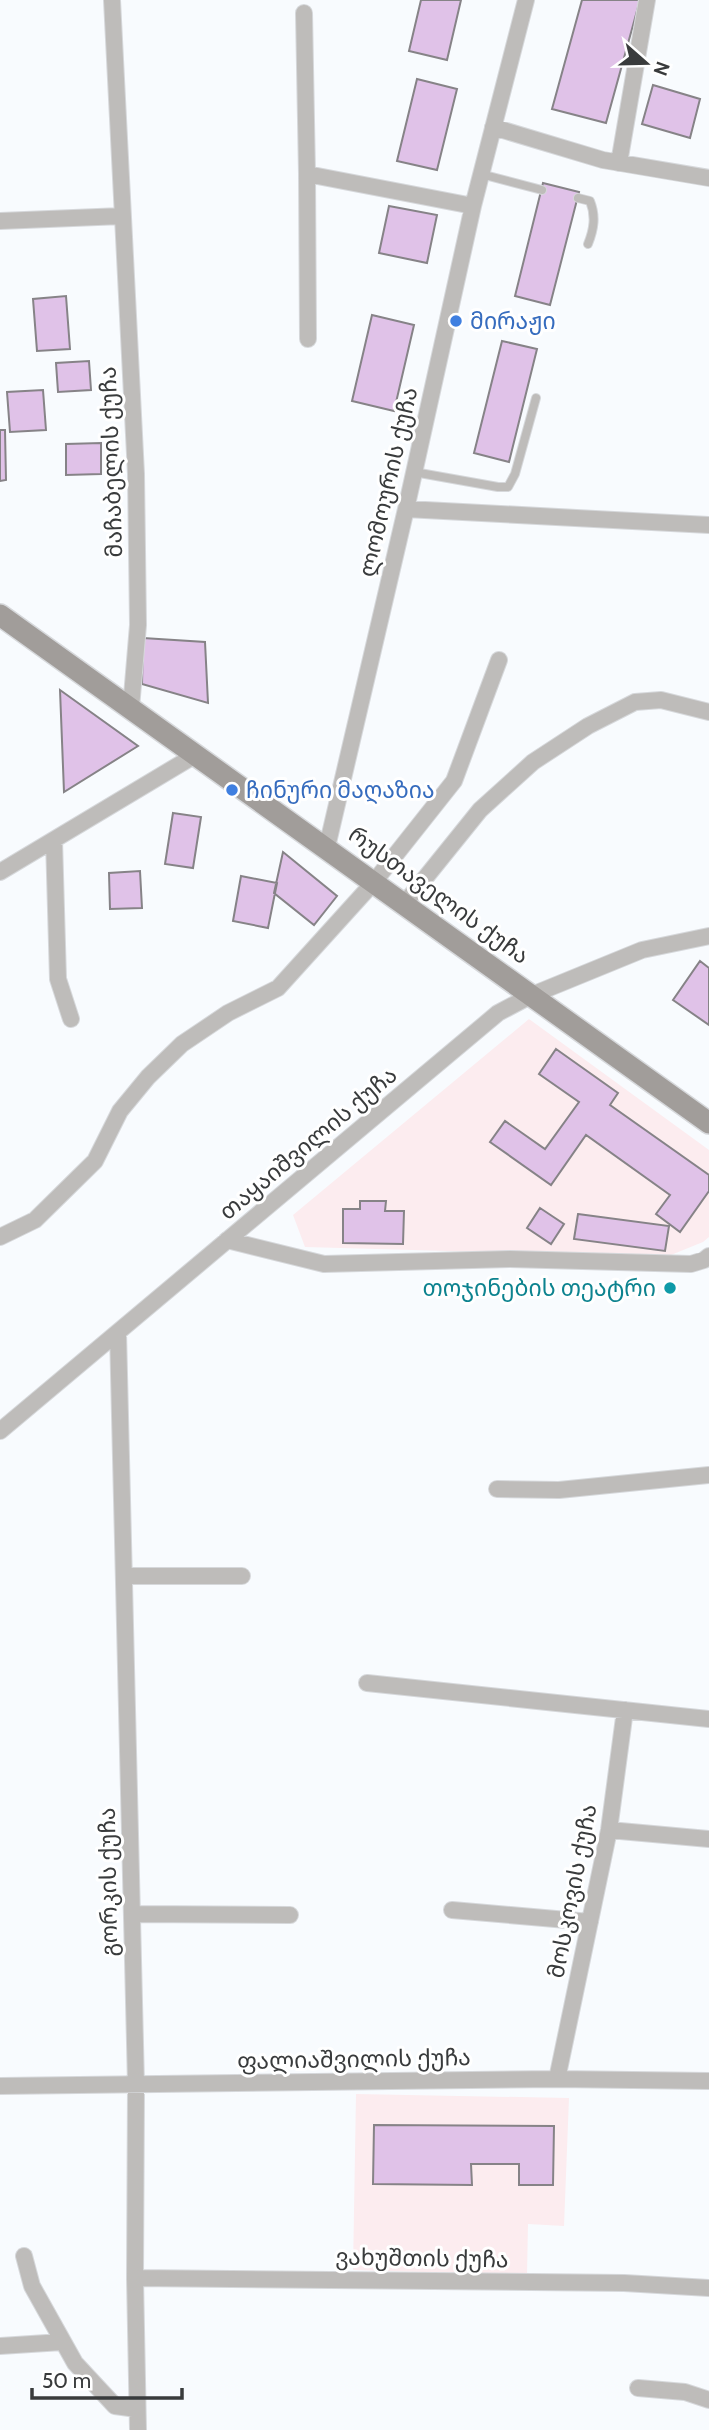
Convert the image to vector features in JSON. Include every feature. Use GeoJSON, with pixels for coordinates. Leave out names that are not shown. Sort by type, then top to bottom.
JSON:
{"type":"FeatureCollection","features":[{"type":"Feature","properties":{"kind":"main road","name":"რუსთაველის ქუჩა"},"geometry":{"type":"LineString","coordinates":[[0,615],[709,1123]]}},
{"type":"Feature","properties":{"kind":"street","name":"მაჩაბელის ქუჩა"},"geometry":{"type":"LineString","coordinates":[[112,0],[136,474],[138,625],[131,708]]}},
{"type":"Feature","properties":{"kind":"street","name":"ლომოურის ქუჩა"},"geometry":{"type":"LineString","coordinates":[[327,847],[473,206],[526,0]]}},
{"type":"Feature","properties":{"kind":"street"},"geometry":{"type":"LineString","coordinates":[[620,163],[647,0]]}},
{"type":"Feature","properties":{"kind":"street"},"geometry":{"type":"LineString","coordinates":[[304,13],[308,340]]}},
{"type":"Feature","properties":{"kind":"street"},"geometry":{"type":"LineString","coordinates":[[493,127],[620,163],[709,178]]}},
{"type":"Feature","properties":{"kind":"street"},"geometry":{"type":"LineString","coordinates":[[307,174],[473,206]]}},
{"type":"Feature","properties":{"kind":"street"},"geometry":{"type":"LineString","coordinates":[[0,220],[122,216]]}},
{"type":"Feature","properties":{"kind":"street"},"geometry":{"type":"LineString","coordinates":[[406,509],[709,525]]}},
{"type":"Feature","properties":{"kind":"street"},"geometry":{"type":"LineString","coordinates":[[0,1237],[36,1220],[95,1161],[120,1111],[148,1076],[182,1044],[228,1013],[278,988],[374,881],[454,781],[499,660]]}},
{"type":"Feature","properties":{"kind":"street"},"geometry":{"type":"LineString","coordinates":[[405,903],[488,802],[533,762],[588,726],[635,702],[661,700],[709,712]]}},
{"type":"Feature","properties":{"kind":"street"},"geometry":{"type":"LineString","coordinates":[[0,872],[197,754]]}},
{"type":"Feature","properties":{"kind":"street"},"geometry":{"type":"LineString","coordinates":[[54,840],[58,979],[71,1019]]}},
{"type":"Feature","properties":{"kind":"street","name":"თაყაიშვილის ქუჩა"},"geometry":{"type":"LineString","coordinates":[[0,1432],[498,1013],[532,995],[642,950],[709,936]]}},
{"type":"Feature","properties":{"kind":"street"},"geometry":{"type":"LineString","coordinates":[[227,1240],[324,1264],[510,1259],[691,1264],[709,1256]]}},
{"type":"Feature","properties":{"kind":"street","name":"გორკის ქუჩა"},"geometry":{"type":"LineString","coordinates":[[118,1332],[136,2085],[135,2278],[138,2430]]}},
{"type":"Feature","properties":{"kind":"street"},"geometry":{"type":"LineString","coordinates":[[498,1489],[559,1490],[709,1475]]}},
{"type":"Feature","properties":{"kind":"street"},"geometry":{"type":"LineString","coordinates":[[124,1576],[242,1576]]}},
{"type":"Feature","properties":{"kind":"street"},"geometry":{"type":"LineString","coordinates":[[367,1683],[709,1719]]}},
{"type":"Feature","properties":{"kind":"street","name":"მოსკოვის ქუჩა"},"geometry":{"type":"LineString","coordinates":[[557,2079],[609,1829],[625,1710]]}},
{"type":"Feature","properties":{"kind":"street"},"geometry":{"type":"LineString","coordinates":[[609,1829],[709,1839]]}},
{"type":"Feature","properties":{"kind":"street"},"geometry":{"type":"LineString","coordinates":[[452,1910],[590,1922]]}},
{"type":"Feature","properties":{"kind":"street"},"geometry":{"type":"LineString","coordinates":[[132,1914],[290,1916]]}},
{"type":"Feature","properties":{"kind":"street","name":"ფალიაშვილის ქუჩა"},"geometry":{"type":"LineString","coordinates":[[0,2086],[557,2079],[709,2081]]}},
{"type":"Feature","properties":{"kind":"street"},"geometry":{"type":"LineString","coordinates":[[24,2256],[32,2286],[75,2362],[115,2406],[138,2409]]}},
{"type":"Feature","properties":{"kind":"street","name":"ვახუშთის ქუჩა"},"geometry":{"type":"LineString","coordinates":[[135,2278],[624,2283],[709,2288]]}},
{"type":"Feature","properties":{"kind":"street"},"geometry":{"type":"LineString","coordinates":[[0,2346],[62,2342]]}},
{"type":"Feature","properties":{"kind":"street"},"geometry":{"type":"LineString","coordinates":[[638,2388],[685,2392],[709,2400]]}},
{"type":"Feature","properties":{"kind":"lane"},"geometry":{"type":"LineString","coordinates":[[481,174],[542,190]]}},
{"type":"Feature","properties":{"kind":"lane"},"geometry":{"type":"LineString","coordinates":[[578,198],[590,201],[594,211],[594,229],[588,244]]}},
{"type":"Feature","properties":{"kind":"lane"},"geometry":{"type":"LineString","coordinates":[[414,472],[508,487],[515,474],[536,398]]}},
{"type":"Feature","properties":{"kind":"shaded area"},"geometry":{"type":"Polygon","coordinates":[[[529,1019],[709,1150],[709,1237],[666,1257],[305,1247],[293,1215],[529,1019]]]}},
{"type":"Feature","properties":{"kind":"shaded area"},"geometry":{"type":"Polygon","coordinates":[[[356,2094],[569,2098],[564,2226],[528,2224],[527,2275],[353,2270],[356,2094]]]}},
{"type":"Feature","properties":{"kind":"building"},"geometry":{"type":"Polygon","coordinates":[[[421,0],[461,0],[447,60],[409,51],[421,0]]]}},
{"type":"Feature","properties":{"kind":"building"},"geometry":{"type":"Polygon","coordinates":[[[582,0],[640,0],[606,123],[552,109],[582,0]]]}},
{"type":"Feature","properties":{"kind":"building"},"geometry":{"type":"Polygon","coordinates":[[[417,79],[457,89],[437,170],[397,161],[417,79]]]}},
{"type":"Feature","properties":{"kind":"building"},"geometry":{"type":"Polygon","coordinates":[[[653,85],[700,99],[690,138],[642,124],[653,85]]]}},
{"type":"Feature","properties":{"kind":"building"},"geometry":{"type":"Polygon","coordinates":[[[543,183],[579,192],[550,305],[515,296],[543,183]]]}},
{"type":"Feature","properties":{"kind":"building"},"geometry":{"type":"Polygon","coordinates":[[[389,206],[437,215],[427,263],[379,253],[389,206]]]}},
{"type":"Feature","properties":{"kind":"building"},"geometry":{"type":"Polygon","coordinates":[[[66,296],[70,349],[37,351],[33,299],[66,296]]]}},
{"type":"Feature","properties":{"kind":"building"},"geometry":{"type":"Polygon","coordinates":[[[372,315],[414,325],[394,411],[352,401],[372,315]]]}},
{"type":"Feature","properties":{"kind":"building"},"geometry":{"type":"Polygon","coordinates":[[[502,341],[537,349],[509,462],[474,453],[502,341]]]}},
{"type":"Feature","properties":{"kind":"building"},"geometry":{"type":"Polygon","coordinates":[[[89,361],[91,390],[58,392],[56,363],[89,361]]]}},
{"type":"Feature","properties":{"kind":"building"},"geometry":{"type":"Polygon","coordinates":[[[43,390],[46,430],[10,432],[7,392],[43,390]]]}},
{"type":"Feature","properties":{"kind":"building"},"geometry":{"type":"Polygon","coordinates":[[[0,430],[5,430],[6,480],[0,481],[0,430]]]}},
{"type":"Feature","properties":{"kind":"building"},"geometry":{"type":"Polygon","coordinates":[[[101,443],[101,474],[66,475],[66,444],[101,443]]]}},
{"type":"Feature","properties":{"kind":"building"},"geometry":{"type":"Polygon","coordinates":[[[143,638],[205,642],[208,703],[142,684],[143,638]]]}},
{"type":"Feature","properties":{"kind":"building"},"geometry":{"type":"Polygon","coordinates":[[[60,690],[138,746],[64,792],[60,690]]]}},
{"type":"Feature","properties":{"kind":"building"},"geometry":{"type":"Polygon","coordinates":[[[173,813],[201,817],[193,868],[165,864],[173,813]]]}},
{"type":"Feature","properties":{"kind":"building"},"geometry":{"type":"Polygon","coordinates":[[[283,852],[337,896],[314,925],[274,893],[283,852]]]}},
{"type":"Feature","properties":{"kind":"building"},"geometry":{"type":"Polygon","coordinates":[[[140,871],[142,908],[110,909],[109,873],[140,871]]]}},
{"type":"Feature","properties":{"kind":"building"},"geometry":{"type":"Polygon","coordinates":[[[241,876],[277,883],[268,928],[233,921],[241,876]]]}},
{"type":"Feature","properties":{"kind":"building"},"geometry":{"type":"Polygon","coordinates":[[[700,961],[709,968],[709,1025],[673,1000],[700,961]]]}},
{"type":"Feature","properties":{"kind":"building"},"geometry":{"type":"Polygon","coordinates":[[[556,1049],[618,1093],[610,1105],[709,1175],[709,1191],[680,1232],[656,1214],[670,1195],[586,1135],[551,1185],[490,1142],[505,1121],[545,1149],[579,1102],[539,1074],[556,1049]]]}},
{"type":"Feature","properties":{"kind":"building"},"geometry":{"type":"Polygon","coordinates":[[[360,1201],[386,1201],[385,1211],[404,1211],[403,1244],[343,1243],[343,1209],[360,1209],[360,1201]]]}},
{"type":"Feature","properties":{"kind":"building"},"geometry":{"type":"Polygon","coordinates":[[[540,1208],[564,1224],[551,1244],[527,1228],[540,1208]]]}},
{"type":"Feature","properties":{"kind":"building"},"geometry":{"type":"Polygon","coordinates":[[[578,1214],[669,1226],[665,1251],[574,1239],[578,1214]]]}},
{"type":"Feature","properties":{"kind":"building"},"geometry":{"type":"Polygon","coordinates":[[[374,2125],[554,2126],[553,2185],[519,2185],[519,2164],[471,2164],[472,2185],[373,2184],[374,2125]]]}},
{"type":"Feature","properties":{"kind":"place","name":"მირაჟი"},"geometry":{"type":"Point","coordinates":[456,321]}},
{"type":"Feature","properties":{"kind":"place","name":"ჩინური მაღაზია"},"geometry":{"type":"Point","coordinates":[232,790]}},
{"type":"Feature","properties":{"kind":"place","name":"თოჯინების თეატრი"},"geometry":{"type":"Point","coordinates":[670,1288]}}]}
